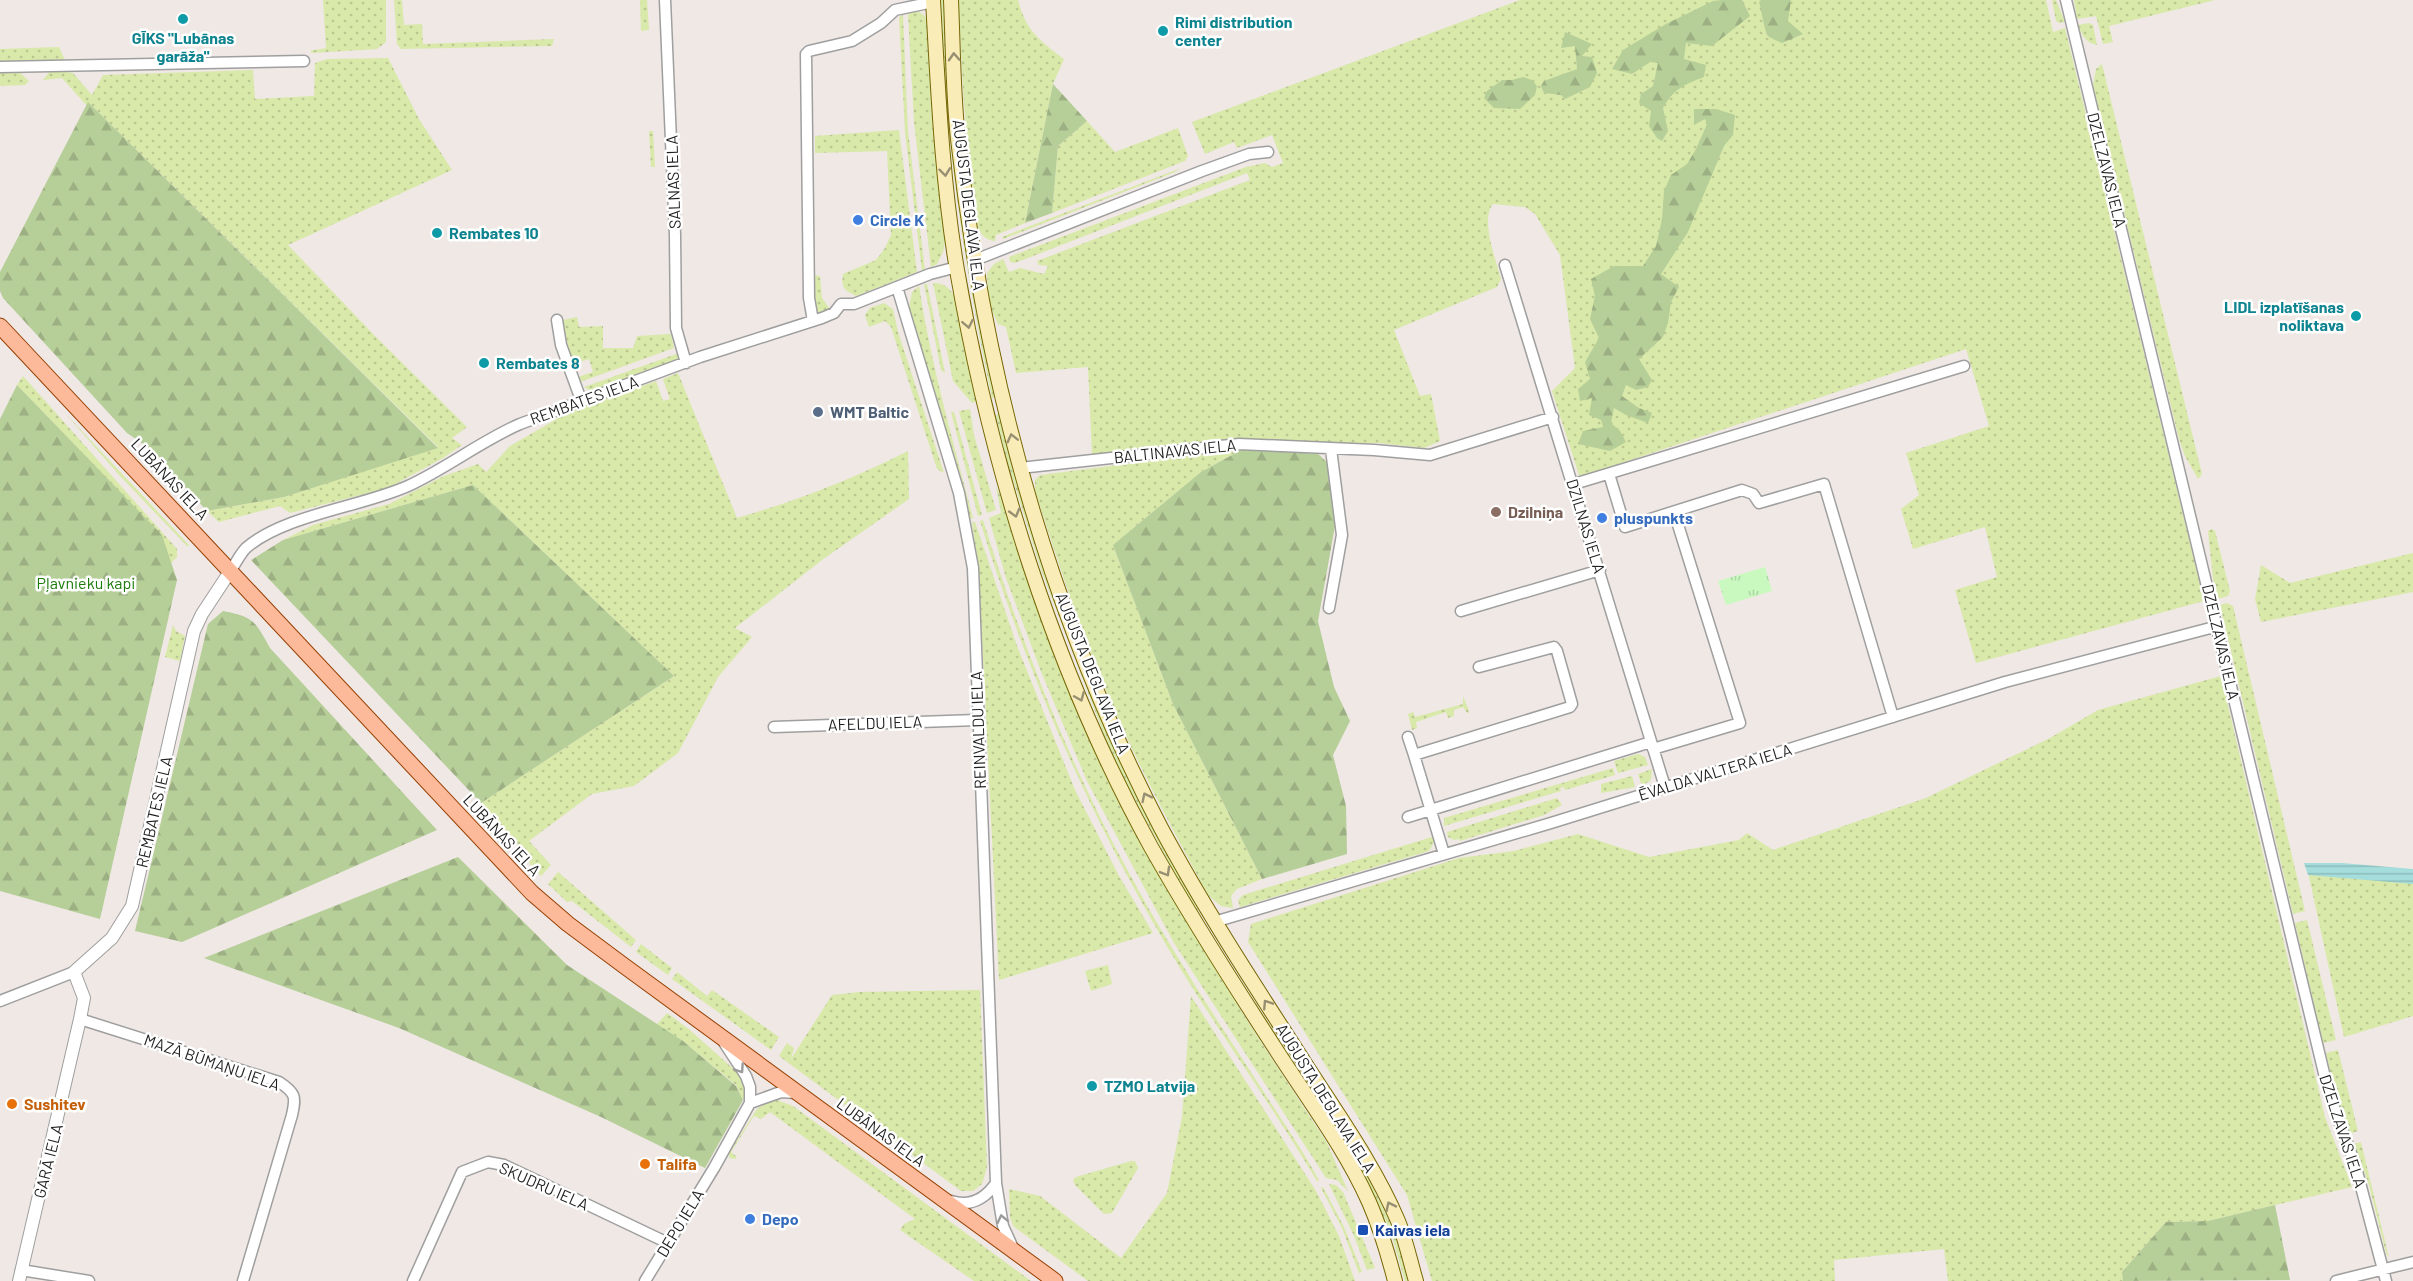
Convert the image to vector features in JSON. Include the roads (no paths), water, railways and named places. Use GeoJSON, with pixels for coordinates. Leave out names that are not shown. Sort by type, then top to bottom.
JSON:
{"type":"FeatureCollection","features":[{"type":"Feature","properties":{"kind":"main road","name":"AUGUSTA DEGLAVA IELA"},"geometry":{"type":"LineString","coordinates":[[951,0],[958,136],[975,260],[994,362],[1020,468],[1048,559],[1096,689],[1161,827],[1214,922],[1370,1164],[1399,1223],[1416,1281]]}},
{"type":"Feature","properties":{"kind":"main road","name":"AUGUSTA DEGLAVA IELA"},"geometry":{"type":"LineString","coordinates":[[933,1],[939,114],[957,267],[970,336],[999,460],[1035,578],[1079,695],[1110,765],[1149,843],[1200,933],[1336,1143],[1369,1200],[1395,1281]]}},
{"type":"Feature","properties":{"kind":"main road"},"geometry":{"type":"LineString","coordinates":[[939,114],[957,113]]}},
{"type":"Feature","properties":{"kind":"main road","name":"LUBĀNAS IELA"},"geometry":{"type":"LineString","coordinates":[[0,326],[532,893],[568,924],[721,1038],[1055,1281]]}},
{"type":"Feature","properties":{"kind":"street","name":"SALNAS IELA"},"geometry":{"type":"LineString","coordinates":[[665,0],[675,235],[676,328],[686,363]]}},
{"type":"Feature","properties":{"kind":"street"},"geometry":{"type":"LineString","coordinates":[[888,0],[889,14]]}},
{"type":"Feature","properties":{"kind":"street","name":"DZELZAVAS IELA"},"geometry":{"type":"LineString","coordinates":[[2066,0],[2329,1094],[2355,1164],[2386,1281]]}},
{"type":"Feature","properties":{"kind":"street"},"geometry":{"type":"LineString","coordinates":[[813,321],[809,298],[806,54],[809,51],[852,41],[881,23],[889,14],[904,7],[933,1]]}},
{"type":"Feature","properties":{"kind":"street"},"geometry":{"type":"LineString","coordinates":[[0,67],[304,61]]}},
{"type":"Feature","properties":{"kind":"street"},"geometry":{"type":"LineString","coordinates":[[975,260],[1211,167],[1249,154],[1268,152]]}},
{"type":"Feature","properties":{"kind":"street","name":"DZILNAS IELA"},"geometry":{"type":"LineString","coordinates":[[1505,265],[1665,787]]}},
{"type":"Feature","properties":{"kind":"street","name":"REMBATES IELA"},"geometry":{"type":"LineString","coordinates":[[74,972],[112,938],[132,906],[194,631],[202,614],[244,550],[273,532],[406,487],[442,469],[492,436],[581,400],[813,321],[834,313],[841,304],[854,304],[957,267]]}},
{"type":"Feature","properties":{"kind":"street","name":"REINVALDU IELA"},"geometry":{"type":"LineString","coordinates":[[897,287],[957,483],[966,522],[975,604],[977,720],[996,1184],[1003,1226],[1014,1252]]}},
{"type":"Feature","properties":{"kind":"street"},"geometry":{"type":"LineString","coordinates":[[557,321],[561,345],[581,400]]}},
{"type":"Feature","properties":{"kind":"street"},"geometry":{"type":"LineString","coordinates":[[1574,484],[1964,366]]}},
{"type":"Feature","properties":{"kind":"street","name":"BALTINAVAS IELA"},"geometry":{"type":"LineString","coordinates":[[1020,468],[1239,444],[1374,450],[1430,456],[1553,417]]}},
{"type":"Feature","properties":{"kind":"street"},"geometry":{"type":"LineString","coordinates":[[1329,608],[1342,535],[1331,449]]}},
{"type":"Feature","properties":{"kind":"street"},"geometry":{"type":"LineString","coordinates":[[1609,474],[1624,527],[1742,490],[1753,494],[1759,504],[1824,484],[1893,717]]}},
{"type":"Feature","properties":{"kind":"street"},"geometry":{"type":"LineString","coordinates":[[1408,817],[1652,745],[1740,723],[1674,512]]}},
{"type":"Feature","properties":{"kind":"street"},"geometry":{"type":"LineString","coordinates":[[1461,611],[1600,570]]}},
{"type":"Feature","properties":{"kind":"street","name":"ĒVALDA VALTERA IELA"},"geometry":{"type":"LineString","coordinates":[[1214,922],[2026,676],[2218,626]]}},
{"type":"Feature","properties":{"kind":"street"},"geometry":{"type":"LineString","coordinates":[[1414,755],[1570,707],[1572,704],[1554,647],[1479,667]]}},
{"type":"Feature","properties":{"kind":"street","name":"AFELDU IELA"},"geometry":{"type":"LineString","coordinates":[[774,727],[977,720]]}},
{"type":"Feature","properties":{"kind":"street"},"geometry":{"type":"LineString","coordinates":[[1408,737],[1444,854]]}},
{"type":"Feature","properties":{"kind":"street"},"geometry":{"type":"LineString","coordinates":[[0,1001],[74,972]]}},
{"type":"Feature","properties":{"kind":"street","name":"GARĀ IELA"},"geometry":{"type":"LineString","coordinates":[[20,1275],[81,1019],[84,998],[74,972]]}},
{"type":"Feature","properties":{"kind":"street","name":"MAZĀ BŪMAŅU IELA"},"geometry":{"type":"LineString","coordinates":[[81,1019],[279,1082],[292,1091],[296,1100],[243,1281]]}},
{"type":"Feature","properties":{"kind":"street"},"geometry":{"type":"LineString","coordinates":[[721,1038],[746,1076],[750,1087],[750,1102],[781,1092],[796,1093]]}},
{"type":"Feature","properties":{"kind":"street","name":"DEPO IELA"},"geometry":{"type":"LineString","coordinates":[[645,1281],[750,1102]]}},
{"type":"Feature","properties":{"kind":"street","name":"SKUDRU IELA"},"geometry":{"type":"LineString","coordinates":[[413,1281],[462,1172],[488,1162],[504,1165],[668,1243]]}},
{"type":"Feature","properties":{"kind":"street"},"geometry":{"type":"LineString","coordinates":[[940,1197],[961,1204],[980,1200],[989,1194],[996,1184]]}},
{"type":"Feature","properties":{"kind":"street"},"geometry":{"type":"LineString","coordinates":[[2336,1281],[2413,1262]]}},
{"type":"Feature","properties":{"kind":"street"},"geometry":{"type":"LineString","coordinates":[[20,1275],[89,1281]]}},
{"type":"Feature","properties":{"kind":"water"},"geometry":{"type":"Polygon","coordinates":[[[2304,863],[2342,863],[2413,869],[2413,884],[2308,875],[2304,863]]]}},
{"type":"Feature","properties":{"kind":"place","name":"GĪKS \"Lubānas garāža\""},"geometry":{"type":"Point","coordinates":[183,19]}},
{"type":"Feature","properties":{"kind":"place","name":"Rimi distribution center"},"geometry":{"type":"Point","coordinates":[1163,31]}},
{"type":"Feature","properties":{"kind":"place","name":"Circle K"},"geometry":{"type":"Point","coordinates":[858,220]}},
{"type":"Feature","properties":{"kind":"place","name":"Rembates 10"},"geometry":{"type":"Point","coordinates":[437,233]}},
{"type":"Feature","properties":{"kind":"place","name":"LIDL izplatīšanas noliktava"},"geometry":{"type":"Point","coordinates":[2356,316]}},
{"type":"Feature","properties":{"kind":"place","name":"Rembates 8"},"geometry":{"type":"Point","coordinates":[484,363]}},
{"type":"Feature","properties":{"kind":"place","name":"WMT Baltic"},"geometry":{"type":"Point","coordinates":[818,412]}},
{"type":"Feature","properties":{"kind":"place","name":"Dzilniņa"},"geometry":{"type":"Point","coordinates":[1496,512]}},
{"type":"Feature","properties":{"kind":"place","name":"pluspunkts"},"geometry":{"type":"Point","coordinates":[1602,518]}},
{"type":"Feature","properties":{"kind":"place","name":"TZMO Latvija"},"geometry":{"type":"Point","coordinates":[1092,1086]}},
{"type":"Feature","properties":{"kind":"place","name":"Sushitev"},"geometry":{"type":"Point","coordinates":[12,1104]}},
{"type":"Feature","properties":{"kind":"place","name":"Talifa"},"geometry":{"type":"Point","coordinates":[645,1164]}},
{"type":"Feature","properties":{"kind":"place","name":"Depo"},"geometry":{"type":"Point","coordinates":[750,1219]}},
{"type":"Feature","properties":{"kind":"place","name":"Kaivas iela"},"geometry":{"type":"Point","coordinates":[1363,1230]}},
{"type":"Feature","properties":{"kind":"park label","name":"Pļavnieku kapi"},"geometry":{"type":"Point","coordinates":[86,583]}}]}
